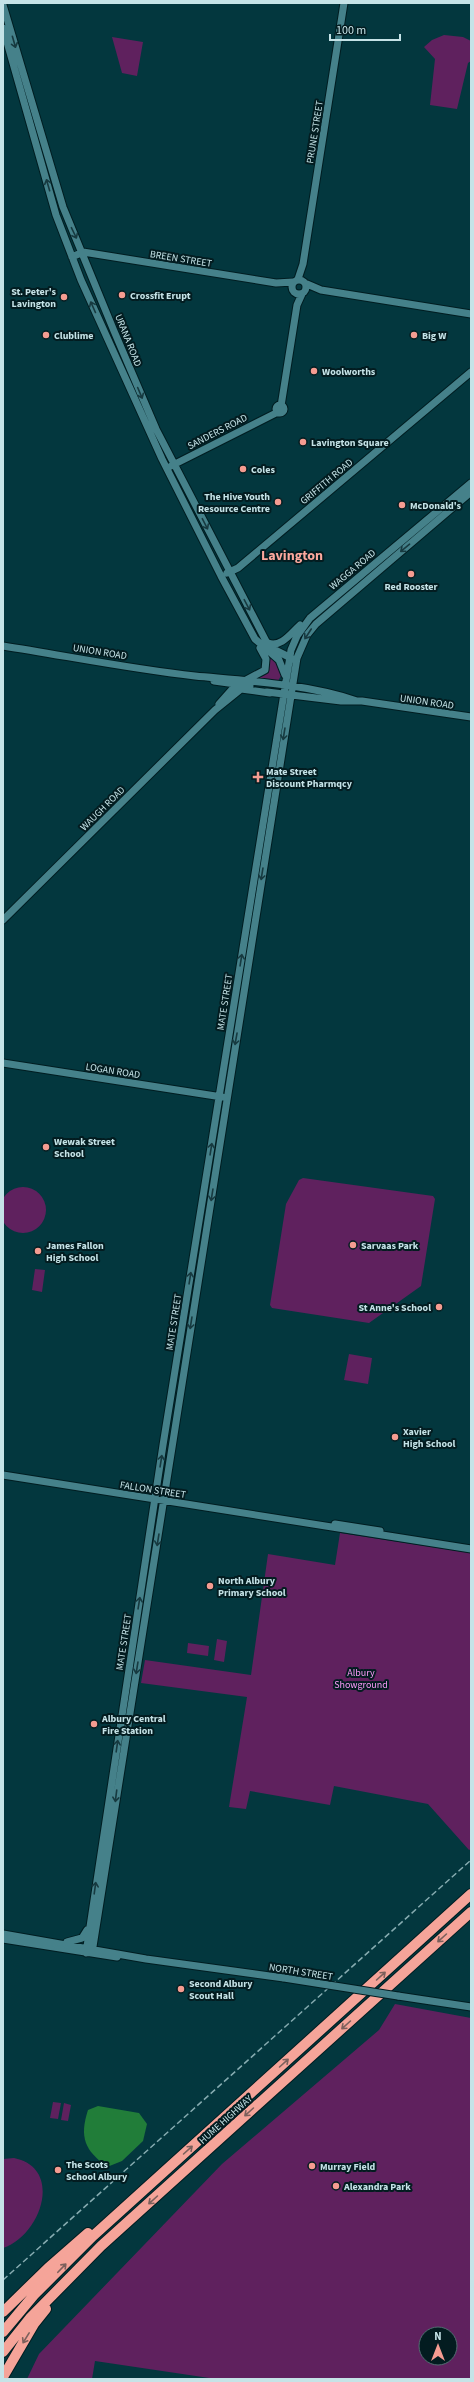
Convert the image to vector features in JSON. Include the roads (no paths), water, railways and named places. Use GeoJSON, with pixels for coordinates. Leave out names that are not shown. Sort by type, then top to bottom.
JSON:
{"type":"FeatureCollection","features":[{"type":"Feature","properties":{"kind":"highway","name":"HUME HIGHWAY"},"geometry":{"type":"LineString","coordinates":[[3,2332],[34,2296],[93,2236],[471,1894]]}},
{"type":"Feature","properties":{"kind":"highway","name":"HUME HIGHWAY"},"geometry":{"type":"LineString","coordinates":[[3,2352],[30,2318],[101,2246],[471,1912]]}},
{"type":"Feature","properties":{"kind":"highway"},"geometry":{"type":"LineString","coordinates":[[3,2312],[65,2253],[168,2168]]}},
{"type":"Feature","properties":{"kind":"highway"},"geometry":{"type":"LineString","coordinates":[[3,2377],[34,2324],[75,2273]]}},
{"type":"Feature","properties":{"kind":"main road","name":"PRUNE STREET"},"geometry":{"type":"LineString","coordinates":[[279,409],[300,287],[344,3]]}},
{"type":"Feature","properties":{"kind":"main road","name":"URANA ROAD"},"geometry":{"type":"LineString","coordinates":[[3,4],[17,65],[56,215],[72,256],[109,343],[167,469],[255,639],[280,661],[284,682]]}},
{"type":"Feature","properties":{"kind":"main road","name":"URANA ROAD"},"geometry":{"type":"LineString","coordinates":[[3,28],[17,65],[64,207],[84,252],[114,331],[144,403],[264,638],[273,649],[289,656]]}},
{"type":"Feature","properties":{"kind":"main road"},"geometry":{"type":"LineString","coordinates":[[72,256],[84,252]]}},
{"type":"Feature","properties":{"kind":"main road","name":"BREEN STREET"},"geometry":{"type":"LineString","coordinates":[[84,252],[471,314]]}},
{"type":"Feature","properties":{"kind":"main road"},"geometry":{"type":"LineString","coordinates":[[109,343],[114,331]]}},
{"type":"Feature","properties":{"kind":"main road","name":"GRIFFITH ROAD"},"geometry":{"type":"LineString","coordinates":[[222,576],[254,555],[471,372]]}},
{"type":"Feature","properties":{"kind":"main road","name":"SANDERS ROAD"},"geometry":{"type":"LineString","coordinates":[[167,469],[279,409]]}},
{"type":"Feature","properties":{"kind":"main road","name":"WAGGA ROAD"},"geometry":{"type":"LineString","coordinates":[[290,696],[298,654],[309,632],[342,601],[422,534],[471,483]]}},
{"type":"Feature","properties":{"kind":"main road","name":"WAGGA ROAD"},"geometry":{"type":"LineString","coordinates":[[282,695],[289,656],[297,636],[310,618],[416,528],[471,492]]}},
{"type":"Feature","properties":{"kind":"main road"},"geometry":{"type":"LineString","coordinates":[[416,528],[422,534]]}},
{"type":"Feature","properties":{"kind":"main road"},"geometry":{"type":"LineString","coordinates":[[382,557],[384,565]]}},
{"type":"Feature","properties":{"kind":"main road"},"geometry":{"type":"LineString","coordinates":[[338,594],[342,601]]}},
{"type":"Feature","properties":{"kind":"main road"},"geometry":{"type":"LineString","coordinates":[[264,638],[269,644],[279,643],[310,618]]}},
{"type":"Feature","properties":{"kind":"main road","name":"WAUGH ROAD"},"geometry":{"type":"LineString","coordinates":[[215,710],[223,698],[238,684],[262,672],[266,666],[266,657],[255,639]]}},
{"type":"Feature","properties":{"kind":"main road","name":"UNION ROAD"},"geometry":{"type":"LineString","coordinates":[[3,646],[195,676],[257,687],[270,693],[282,695],[357,701],[471,717]]}},
{"type":"Feature","properties":{"kind":"main road"},"geometry":{"type":"LineString","coordinates":[[289,656],[295,667]]}},
{"type":"Feature","properties":{"kind":"main road","name":"UNION ROAD"},"geometry":{"type":"LineString","coordinates":[[195,676],[284,682],[292,687],[342,696],[357,701]]}},
{"type":"Feature","properties":{"kind":"main road"},"geometry":{"type":"LineString","coordinates":[[223,698],[226,692],[224,682]]}},
{"type":"Feature","properties":{"kind":"main road","name":"WAUGH ROAD"},"geometry":{"type":"LineString","coordinates":[[3,920],[215,710],[241,689],[270,693]]}},
{"type":"Feature","properties":{"kind":"main road","name":"MATE STREET"},"geometry":{"type":"LineString","coordinates":[[89,1950],[163,1501],[282,695]]}},
{"type":"Feature","properties":{"kind":"main road","name":"MATE STREET"},"geometry":{"type":"LineString","coordinates":[[89,1950],[90,1923],[155,1500],[290,696]]}},
{"type":"Feature","properties":{"kind":"main road","name":"LOGAN ROAD"},"geometry":{"type":"LineString","coordinates":[[3,1063],[223,1097]]}},
{"type":"Feature","properties":{"kind":"main road","name":"FALLON STREET"},"geometry":{"type":"LineString","coordinates":[[3,1475],[155,1500],[344,1527],[471,1549]]}},
{"type":"Feature","properties":{"kind":"main road"},"geometry":{"type":"LineString","coordinates":[[51,1941],[79,1940],[86,1934],[90,1923]]}},
{"type":"Feature","properties":{"kind":"main road","name":"NORTH STREET"},"geometry":{"type":"LineString","coordinates":[[3,1934],[51,1941],[89,1950]]}},
{"type":"Feature","properties":{"kind":"main road","name":"NORTH STREET"},"geometry":{"type":"LineString","coordinates":[[3,1939],[284,1978],[471,2007]]}},
{"type":"Feature","properties":{"kind":"railway"},"geometry":{"type":"LineString","coordinates":[[3,2280],[471,1860]]}},
{"type":"Feature","properties":{"kind":"place","name":"Crossfit Erupt"},"geometry":{"type":"Point","coordinates":[122,295]}},
{"type":"Feature","properties":{"kind":"place","name":"St. Peter's Lavington"},"geometry":{"type":"Point","coordinates":[64,297]}},
{"type":"Feature","properties":{"kind":"place","name":"Clublime"},"geometry":{"type":"Point","coordinates":[46,335]}},
{"type":"Feature","properties":{"kind":"place","name":"Big W"},"geometry":{"type":"Point","coordinates":[414,335]}},
{"type":"Feature","properties":{"kind":"place","name":"Woolworths"},"geometry":{"type":"Point","coordinates":[314,371]}},
{"type":"Feature","properties":{"kind":"place","name":"Lavington Square"},"geometry":{"type":"Point","coordinates":[303,442]}},
{"type":"Feature","properties":{"kind":"place","name":"Coles"},"geometry":{"type":"Point","coordinates":[243,469]}},
{"type":"Feature","properties":{"kind":"place","name":"The Hive Youth Resource Centre"},"geometry":{"type":"Point","coordinates":[278,502]}},
{"type":"Feature","properties":{"kind":"place","name":"McDonald's"},"geometry":{"type":"Point","coordinates":[402,505]}},
{"type":"Feature","properties":{"kind":"place","name":"Red Rooster"},"geometry":{"type":"Point","coordinates":[411,574]}},
{"type":"Feature","properties":{"kind":"place","name":"Mate Street Discount Pharmqcy"},"geometry":{"type":"Point","coordinates":[258,777]}},
{"type":"Feature","properties":{"kind":"place","name":"Wewak Street School"},"geometry":{"type":"Point","coordinates":[46,1147]}},
{"type":"Feature","properties":{"kind":"place","name":"Sarvaas Park"},"geometry":{"type":"Point","coordinates":[353,1245]}},
{"type":"Feature","properties":{"kind":"place","name":"James Fallon High School"},"geometry":{"type":"Point","coordinates":[38,1251]}},
{"type":"Feature","properties":{"kind":"place","name":"St Anne's School"},"geometry":{"type":"Point","coordinates":[439,1307]}},
{"type":"Feature","properties":{"kind":"place","name":"Xavier High School"},"geometry":{"type":"Point","coordinates":[395,1437]}},
{"type":"Feature","properties":{"kind":"place","name":"North Albury Primary School"},"geometry":{"type":"Point","coordinates":[210,1586]}},
{"type":"Feature","properties":{"kind":"place","name":"Albury Central Fire Station"},"geometry":{"type":"Point","coordinates":[94,1724]}},
{"type":"Feature","properties":{"kind":"place","name":"Second Albury Scout Hall"},"geometry":{"type":"Point","coordinates":[181,1989]}},
{"type":"Feature","properties":{"kind":"place","name":"Murray Field"},"geometry":{"type":"Point","coordinates":[312,2166]}},
{"type":"Feature","properties":{"kind":"place","name":"The Scots School Albury"},"geometry":{"type":"Point","coordinates":[58,2170]}},
{"type":"Feature","properties":{"kind":"place","name":"Alexandra Park"},"geometry":{"type":"Point","coordinates":[336,2186]}},
{"type":"Feature","properties":{"kind":"district","name":"Lavington"},"geometry":{"type":"Point","coordinates":[292,555]}},
{"type":"Feature","properties":{"kind":"park label","name":"Albury Showground"},"geometry":{"type":"Point","coordinates":[361,1678]}}]}
